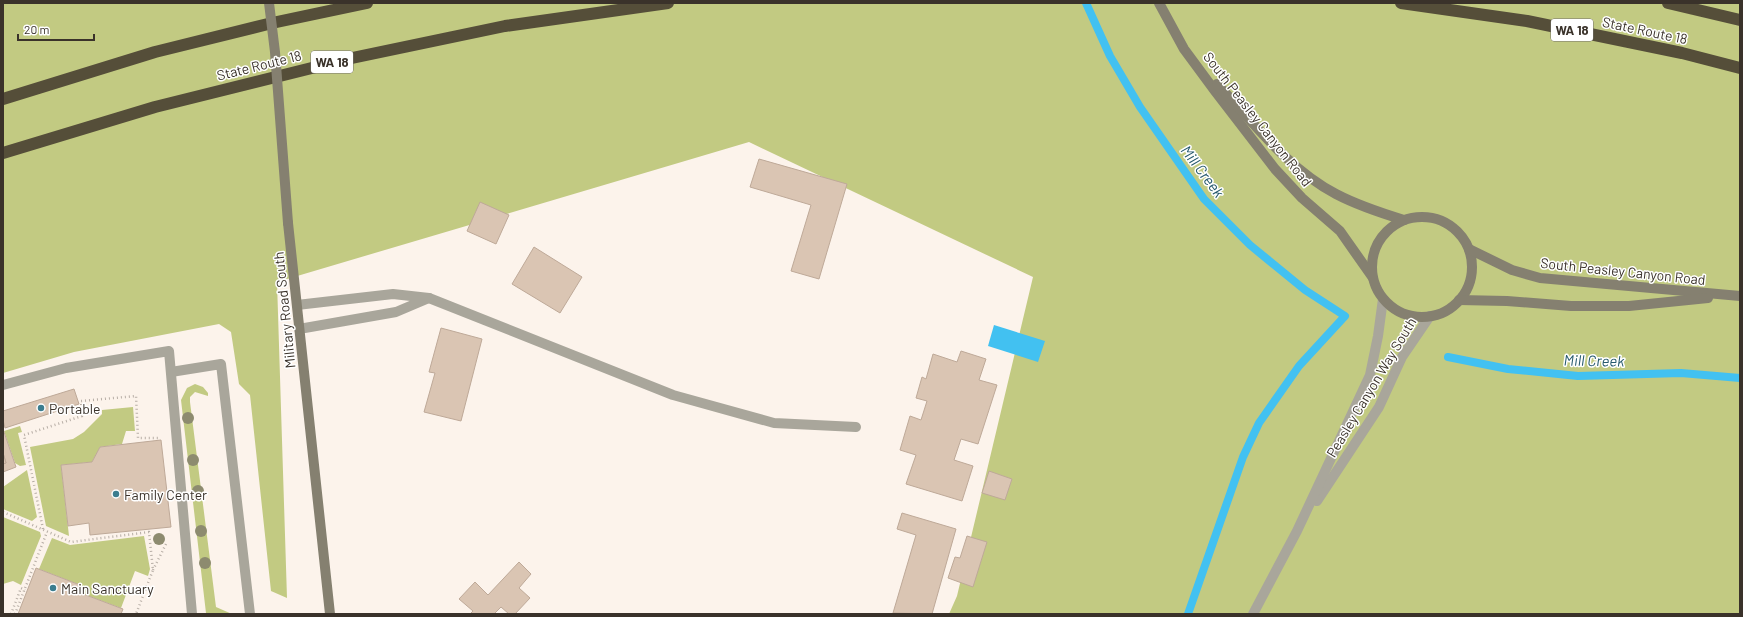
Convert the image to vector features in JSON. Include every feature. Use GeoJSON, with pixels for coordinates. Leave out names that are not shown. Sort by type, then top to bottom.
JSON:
{"type":"FeatureCollection","features":[{"type":"Feature","properties":{"kind":"highway"},"geometry":{"type":"LineString","coordinates":[[3,99],[155,52],[272,23],[367,3]]}},
{"type":"Feature","properties":{"kind":"highway","name":"State Route 18"},"geometry":{"type":"LineString","coordinates":[[3,153],[155,107],[352,58],[505,26],[668,3]]}},
{"type":"Feature","properties":{"kind":"highway","name":"State Route 18"},"geometry":{"type":"LineString","coordinates":[[1401,3],[1527,21],[1682,53],[1740,68]]}},
{"type":"Feature","properties":{"kind":"highway"},"geometry":{"type":"LineString","coordinates":[[1668,3],[1740,20]]}},
{"type":"Feature","properties":{"kind":"main road","name":"Military Road South"},"geometry":{"type":"LineString","coordinates":[[269,3],[275,52],[288,223],[330,614]]}},
{"type":"Feature","properties":{"kind":"main road","name":"South Peasley Canyon Road"},"geometry":{"type":"LineString","coordinates":[[1159,3],[1184,49],[1275,169],[1302,198],[1340,231],[1373,278]]}},
{"type":"Feature","properties":{"kind":"main road","name":"South Peasley Canyon Road"},"geometry":{"type":"LineString","coordinates":[[1184,49],[1249,120],[1310,177],[1334,193],[1355,203],[1404,220]]}},
{"type":"Feature","properties":{"kind":"main road"},"geometry":{"type":"LineString","coordinates":[[1420,217],[1435,219],[1449,225],[1461,235],[1468,249],[1472,262],[1471,276],[1467,289],[1459,300],[1446,311],[1430,316],[1417,317],[1404,314],[1393,308],[1383,299],[1373,278],[1372,260],[1378,243],[1389,229],[1404,220],[1420,217]]}},
{"type":"Feature","properties":{"kind":"main road","name":"South Peasley Canyon Road"},"geometry":{"type":"LineString","coordinates":[[1468,249],[1512,270],[1540,278],[1736,296]]}},
{"type":"Feature","properties":{"kind":"main road","name":"South Peasley Canyon Road"},"geometry":{"type":"LineString","coordinates":[[1459,300],[1507,301],[1571,306],[1629,306],[1736,296]]}},
{"type":"Feature","properties":{"kind":"street"},"geometry":{"type":"LineString","coordinates":[[297,305],[393,294],[429,298],[673,395],[774,423],[856,428]]}},
{"type":"Feature","properties":{"kind":"street"},"geometry":{"type":"LineString","coordinates":[[300,329],[396,312],[429,298]]}},
{"type":"Feature","properties":{"kind":"street","name":"Peasley Canyon Way South"},"geometry":{"type":"LineString","coordinates":[[1253,614],[1297,532],[1370,375],[1378,336],[1383,299]]}},
{"type":"Feature","properties":{"kind":"street","name":"Peasley Canyon Way South"},"geometry":{"type":"LineString","coordinates":[[1297,532],[1379,407],[1402,357],[1430,316]]}},
{"type":"Feature","properties":{"kind":"street"},"geometry":{"type":"LineString","coordinates":[[3,385],[66,368],[169,351],[192,614]]}},
{"type":"Feature","properties":{"kind":"street"},"geometry":{"type":"LineString","coordinates":[[171,372],[221,364],[250,614]]}},
{"type":"Feature","properties":{"kind":"path"},"geometry":{"type":"LineString","coordinates":[[43,529],[24,435],[82,416],[81,401],[136,396],[138,438],[162,437]]}},
{"type":"Feature","properties":{"kind":"path"},"geometry":{"type":"LineString","coordinates":[[3,512],[71,542],[149,532],[153,570]]}},
{"type":"Feature","properties":{"kind":"path"},"geometry":{"type":"LineString","coordinates":[[15,614],[47,532]]}},
{"type":"Feature","properties":{"kind":"path"},"geometry":{"type":"LineString","coordinates":[[136,614],[153,570],[170,536]]}},
{"type":"Feature","properties":{"kind":"path"},"geometry":{"type":"LineString","coordinates":[[12,614],[21,588],[25,590]]}},
{"type":"Feature","properties":{"kind":"green space"},"geometry":{"type":"Polygon","coordinates":[[[3,3],[1740,3],[1740,614],[949,614],[957,596],[1033,277],[749,142],[277,282],[287,598],[271,591],[250,395],[239,384],[231,332],[219,324],[74,352],[3,373],[3,3]]]}},
{"type":"Feature","properties":{"kind":"green space"},"geometry":{"type":"Polygon","coordinates":[[[195,384],[203,387],[208,393],[208,396],[195,392],[190,397],[190,402],[216,607],[232,614],[206,613],[181,400],[187,388],[195,384]]]}},
{"type":"Feature","properties":{"kind":"green space"},"geometry":{"type":"Polygon","coordinates":[[[133,407],[135,431],[126,431],[122,444],[100,447],[92,462],[61,465],[69,536],[46,526],[30,447],[73,439],[84,432],[102,414],[102,410],[133,407]]]}},
{"type":"Feature","properties":{"kind":"green space"},"geometry":{"type":"Polygon","coordinates":[[[20,426],[22,432],[18,433],[26,465],[20,466],[15,463],[4,431],[20,426]]]}},
{"type":"Feature","properties":{"kind":"green space"},"geometry":{"type":"Polygon","coordinates":[[[27,470],[37,517],[32,521],[3,509],[3,487],[27,470]]]}},
{"type":"Feature","properties":{"kind":"green space"},"geometry":{"type":"Polygon","coordinates":[[[3,517],[40,532],[41,536],[21,585],[13,581],[3,584],[3,517]]]}},
{"type":"Feature","properties":{"kind":"green space"},"geometry":{"type":"Polygon","coordinates":[[[144,536],[150,569],[148,576],[135,571],[121,608],[78,592],[80,585],[39,569],[52,538],[70,545],[144,536]]]}},
{"type":"Feature","properties":{"kind":"water"},"geometry":{"type":"Polygon","coordinates":[[[994,325],[1045,341],[1038,362],[988,346],[994,325]]]}},
{"type":"Feature","properties":{"kind":"building"},"geometry":{"type":"Polygon","coordinates":[[[759,159],[847,184],[819,279],[791,271],[811,205],[750,187],[759,159]]]}},
{"type":"Feature","properties":{"kind":"building"},"geometry":{"type":"Polygon","coordinates":[[[480,202],[509,215],[496,244],[467,231],[480,202]]]}},
{"type":"Feature","properties":{"kind":"building"},"geometry":{"type":"Polygon","coordinates":[[[534,247],[582,277],[560,313],[512,284],[534,247]]]}},
{"type":"Feature","properties":{"kind":"building"},"geometry":{"type":"Polygon","coordinates":[[[441,328],[482,339],[461,421],[424,412],[435,373],[429,372],[441,328]]]}},
{"type":"Feature","properties":{"kind":"building"},"geometry":{"type":"Polygon","coordinates":[[[961,351],[986,359],[979,380],[997,385],[978,444],[961,439],[954,460],[973,466],[962,501],[906,484],[916,455],[900,450],[910,416],[921,420],[927,401],[916,398],[922,377],[926,379],[933,354],[957,362],[961,351]]]}},
{"type":"Feature","properties":{"kind":"building","name":"Portable"},"geometry":{"type":"Polygon","coordinates":[[[74,389],[79,404],[5,428],[3,411],[74,389]]]}},
{"type":"Feature","properties":{"kind":"building"},"geometry":{"type":"Polygon","coordinates":[[[3,429],[16,467],[3,472],[3,464],[6,463],[3,453],[3,429]]]}},
{"type":"Feature","properties":{"kind":"building","name":"Family Center"},"geometry":{"type":"Polygon","coordinates":[[[161,440],[171,527],[90,535],[89,523],[68,526],[61,465],[92,462],[100,447],[161,440]]]}},
{"type":"Feature","properties":{"kind":"building"},"geometry":{"type":"Polygon","coordinates":[[[3,453],[6,463],[3,464],[3,453]]]}},
{"type":"Feature","properties":{"kind":"building"},"geometry":{"type":"Polygon","coordinates":[[[989,471],[1012,479],[1005,500],[982,493],[989,471]]]}},
{"type":"Feature","properties":{"kind":"building"},"geometry":{"type":"Polygon","coordinates":[[[902,513],[956,529],[932,614],[893,613],[916,535],[897,529],[902,513]]]}},
{"type":"Feature","properties":{"kind":"building"},"geometry":{"type":"Polygon","coordinates":[[[967,536],[987,542],[973,587],[948,578],[955,557],[960,558],[967,536]]]}},
{"type":"Feature","properties":{"kind":"building"},"geometry":{"type":"Polygon","coordinates":[[[519,562],[531,574],[519,588],[530,598],[515,614],[509,614],[501,607],[494,614],[470,614],[473,611],[459,599],[475,582],[488,595],[519,562]]]}},
{"type":"Feature","properties":{"kind":"building","name":"Main Sanctuary"},"geometry":{"type":"Polygon","coordinates":[[[36,568],[80,585],[78,592],[123,609],[121,614],[18,614],[36,568]]]}},
{"type":"Feature","properties":{"kind":"waterway","name":"Mill Creek"},"geometry":{"type":"LineString","coordinates":[[1086,3],[1110,56],[1140,107],[1204,199],[1250,245],[1305,290],[1345,316],[1299,366],[1259,423],[1243,457],[1188,614]]}},
{"type":"Feature","properties":{"kind":"waterway","name":"Mill Creek"},"geometry":{"type":"LineString","coordinates":[[1448,357],[1508,369],[1578,376],[1681,373],[1740,378]]}},
{"type":"Feature","properties":{"kind":"place","name":"Portable"},"geometry":{"type":"Point","coordinates":[41,408]}},
{"type":"Feature","properties":{"kind":"place","name":"Family Center"},"geometry":{"type":"Point","coordinates":[116,494]}},
{"type":"Feature","properties":{"kind":"place","name":"Main Sanctuary"},"geometry":{"type":"Point","coordinates":[53,588]}}]}
